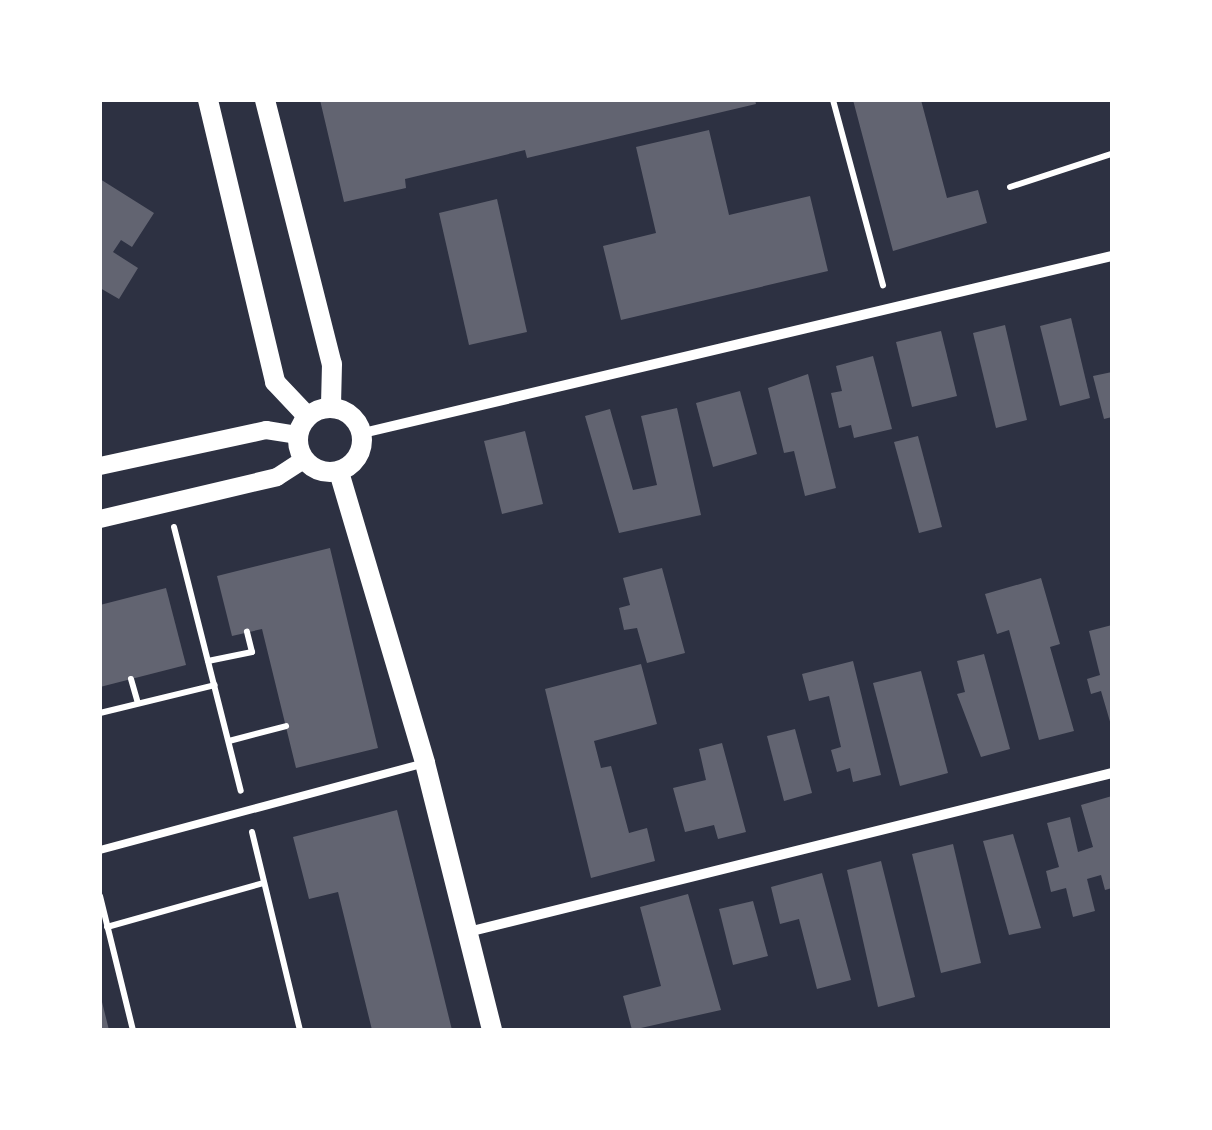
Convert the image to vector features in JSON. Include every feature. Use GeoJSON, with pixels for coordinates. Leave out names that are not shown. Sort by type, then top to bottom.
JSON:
{"type":"FeatureCollection","features":[{"type":"Feature","properties":{"kind":"main road"},"geometry":{"type":"LineString","coordinates":[[208,100],[275,382],[302,425],[303,460],[319,472],[339,472],[358,457],[363,433],[351,414],[331,406]]}},
{"type":"Feature","properties":{"kind":"main road"},"geometry":{"type":"LineString","coordinates":[[265,100],[332,364],[331,406]]}},
{"type":"Feature","properties":{"kind":"main road"},"geometry":{"type":"LineString","coordinates":[[302,425],[331,406]]}},
{"type":"Feature","properties":{"kind":"main road"},"geometry":{"type":"LineString","coordinates":[[339,472],[425,763],[492,1030]]}},
{"type":"Feature","properties":{"kind":"street"},"geometry":{"type":"LineString","coordinates":[[363,433],[1112,256]]}},
{"type":"Feature","properties":{"kind":"street"},"geometry":{"type":"LineString","coordinates":[[100,466],[302,425]]}},
{"type":"Feature","properties":{"kind":"street"},"geometry":{"type":"LineString","coordinates":[[100,519],[277,478],[303,460]]}},
{"type":"Feature","properties":{"kind":"street"},"geometry":{"type":"LineString","coordinates":[[468,932],[1112,773]]}},
{"type":"Feature","properties":{"kind":"lane"},"geometry":{"type":"LineString","coordinates":[[100,850],[425,763]]}},
{"type":"Feature","properties":{"kind":"path"},"geometry":{"type":"LineString","coordinates":[[833,100],[883,285]]}},
{"type":"Feature","properties":{"kind":"path"},"geometry":{"type":"LineString","coordinates":[[1010,187],[1111,154]]}},
{"type":"Feature","properties":{"kind":"path"},"geometry":{"type":"LineString","coordinates":[[173,521],[300,1030]]}},
{"type":"Feature","properties":{"kind":"path"},"geometry":{"type":"LineString","coordinates":[[208,661],[252,652],[247,632]]}},
{"type":"Feature","properties":{"kind":"path"},"geometry":{"type":"LineString","coordinates":[[132,679],[138,703]]}},
{"type":"Feature","properties":{"kind":"path"},"geometry":{"type":"LineString","coordinates":[[100,713],[214,685]]}},
{"type":"Feature","properties":{"kind":"path"},"geometry":{"type":"LineString","coordinates":[[228,741],[286,726]]}},
{"type":"Feature","properties":{"kind":"path"},"geometry":{"type":"LineString","coordinates":[[107,926],[264,883]]}},
{"type":"Feature","properties":{"kind":"path"},"geometry":{"type":"LineString","coordinates":[[100,896],[133,1030]]}},
{"type":"Feature","properties":{"kind":"path"},"geometry":{"type":"LineString","coordinates":[[100,954],[114,950]]}},
{"type":"Feature","properties":{"kind":"building"},"geometry":{"type":"Polygon","coordinates":[[[320,100],[755,100],[756,104],[527,158],[525,150],[405,179],[406,188],[344,202],[320,100]]]}},
{"type":"Feature","properties":{"kind":"building"},"geometry":{"type":"Polygon","coordinates":[[[853,100],[921,100],[947,198],[978,190],[987,223],[893,251],[853,100]]]}},
{"type":"Feature","properties":{"kind":"building"},"geometry":{"type":"Polygon","coordinates":[[[709,130],[729,215],[810,196],[828,271],[621,320],[603,246],[656,233],[636,147],[709,130]]]}},
{"type":"Feature","properties":{"kind":"building"},"geometry":{"type":"Polygon","coordinates":[[[100,179],[154,213],[132,247],[121,240],[113,252],[138,268],[119,299],[100,288],[100,179]]]}},
{"type":"Feature","properties":{"kind":"building"},"geometry":{"type":"Polygon","coordinates":[[[497,199],[527,332],[469,345],[439,213],[497,199]]]}},
{"type":"Feature","properties":{"kind":"building"},"geometry":{"type":"Polygon","coordinates":[[[1071,318],[1090,398],[1060,406],[1040,326],[1071,318]]]}},
{"type":"Feature","properties":{"kind":"building"},"geometry":{"type":"Polygon","coordinates":[[[1005,325],[1027,420],[996,428],[973,333],[1005,325]]]}},
{"type":"Feature","properties":{"kind":"building"},"geometry":{"type":"Polygon","coordinates":[[[941,331],[957,396],[912,407],[896,342],[941,331]]]}},
{"type":"Feature","properties":{"kind":"building"},"geometry":{"type":"Polygon","coordinates":[[[873,356],[892,429],[854,438],[851,425],[839,428],[831,393],[842,391],[836,366],[873,356]]]}},
{"type":"Feature","properties":{"kind":"building"},"geometry":{"type":"Polygon","coordinates":[[[1112,372],[1112,417],[1104,419],[1093,376],[1112,372]]]}},
{"type":"Feature","properties":{"kind":"building"},"geometry":{"type":"Polygon","coordinates":[[[808,374],[836,488],[805,496],[794,451],[784,453],[768,388],[808,374]]]}},
{"type":"Feature","properties":{"kind":"building"},"geometry":{"type":"Polygon","coordinates":[[[740,391],[757,454],[713,467],[696,403],[740,391]]]}},
{"type":"Feature","properties":{"kind":"building"},"geometry":{"type":"Polygon","coordinates":[[[677,408],[701,515],[619,533],[585,416],[610,409],[633,490],[657,485],[641,416],[677,408]]]}},
{"type":"Feature","properties":{"kind":"building"},"geometry":{"type":"Polygon","coordinates":[[[525,431],[543,504],[502,514],[484,441],[525,431]]]}},
{"type":"Feature","properties":{"kind":"building"},"geometry":{"type":"Polygon","coordinates":[[[918,436],[942,527],[919,533],[894,442],[918,436]]]}},
{"type":"Feature","properties":{"kind":"building"},"geometry":{"type":"Polygon","coordinates":[[[330,548],[378,748],[296,768],[262,629],[232,636],[217,576],[330,548]]]}},
{"type":"Feature","properties":{"kind":"building"},"geometry":{"type":"Polygon","coordinates":[[[662,568],[685,653],[647,663],[637,628],[624,630],[619,608],[630,605],[623,578],[662,568]]]}},
{"type":"Feature","properties":{"kind":"building"},"geometry":{"type":"Polygon","coordinates":[[[1041,578],[1060,644],[1050,647],[1074,731],[1039,740],[1009,630],[997,634],[985,594],[1041,578]]]}},
{"type":"Feature","properties":{"kind":"building"},"geometry":{"type":"Polygon","coordinates":[[[166,588],[186,665],[100,687],[100,605],[166,588]]]}},
{"type":"Feature","properties":{"kind":"building"},"geometry":{"type":"Polygon","coordinates":[[[1112,625],[1111,725],[1101,691],[1091,694],[1087,679],[1100,675],[1089,631],[1112,625]]]}},
{"type":"Feature","properties":{"kind":"building"},"geometry":{"type":"Polygon","coordinates":[[[984,654],[1010,749],[981,757],[957,694],[965,692],[957,661],[984,654]]]}},
{"type":"Feature","properties":{"kind":"building"},"geometry":{"type":"Polygon","coordinates":[[[853,661],[881,775],[853,782],[850,768],[837,772],[831,750],[841,747],[829,696],[809,701],[802,674],[853,661]]]}},
{"type":"Feature","properties":{"kind":"building"},"geometry":{"type":"Polygon","coordinates":[[[641,664],[657,724],[594,741],[601,768],[611,766],[629,833],[647,828],[655,861],[591,878],[545,689],[641,664]]]}},
{"type":"Feature","properties":{"kind":"building"},"geometry":{"type":"Polygon","coordinates":[[[921,671],[948,773],[900,786],[873,683],[921,671]]]}},
{"type":"Feature","properties":{"kind":"building"},"geometry":{"type":"Polygon","coordinates":[[[795,729],[812,793],[784,801],[767,736],[795,729]]]}},
{"type":"Feature","properties":{"kind":"building"},"geometry":{"type":"Polygon","coordinates":[[[722,743],[746,832],[718,839],[714,825],[685,832],[673,788],[706,780],[699,749],[722,743]]]}},
{"type":"Feature","properties":{"kind":"building"},"geometry":{"type":"Polygon","coordinates":[[[1112,796],[1112,888],[1105,890],[1101,875],[1087,879],[1095,911],[1073,917],[1066,888],[1051,892],[1046,871],[1059,867],[1047,823],[1070,817],[1078,852],[1093,847],[1081,805],[1112,796]]]}},
{"type":"Feature","properties":{"kind":"building"},"geometry":{"type":"Polygon","coordinates":[[[397,810],[452,1030],[372,1030],[338,892],[309,899],[293,837],[397,810]]]}},
{"type":"Feature","properties":{"kind":"building"},"geometry":{"type":"Polygon","coordinates":[[[1013,834],[1041,928],[1009,935],[983,841],[1013,834]]]}},
{"type":"Feature","properties":{"kind":"building"},"geometry":{"type":"Polygon","coordinates":[[[953,844],[981,963],[941,973],[912,854],[953,844]]]}},
{"type":"Feature","properties":{"kind":"building"},"geometry":{"type":"Polygon","coordinates":[[[881,861],[915,997],[878,1007],[847,870],[881,861]]]}},
{"type":"Feature","properties":{"kind":"building"},"geometry":{"type":"Polygon","coordinates":[[[822,873],[851,980],[817,989],[799,919],[780,924],[771,887],[822,873]]]}},
{"type":"Feature","properties":{"kind":"building"},"geometry":{"type":"Polygon","coordinates":[[[688,894],[721,1010],[632,1030],[623,996],[661,986],[640,907],[688,894]]]}},
{"type":"Feature","properties":{"kind":"building"},"geometry":{"type":"Polygon","coordinates":[[[753,901],[768,956],[733,965],[719,909],[753,901]]]}},
{"type":"Feature","properties":{"kind":"building"},"geometry":{"type":"Polygon","coordinates":[[[101,998],[109,1030],[100,1030],[101,998]]]}}]}
